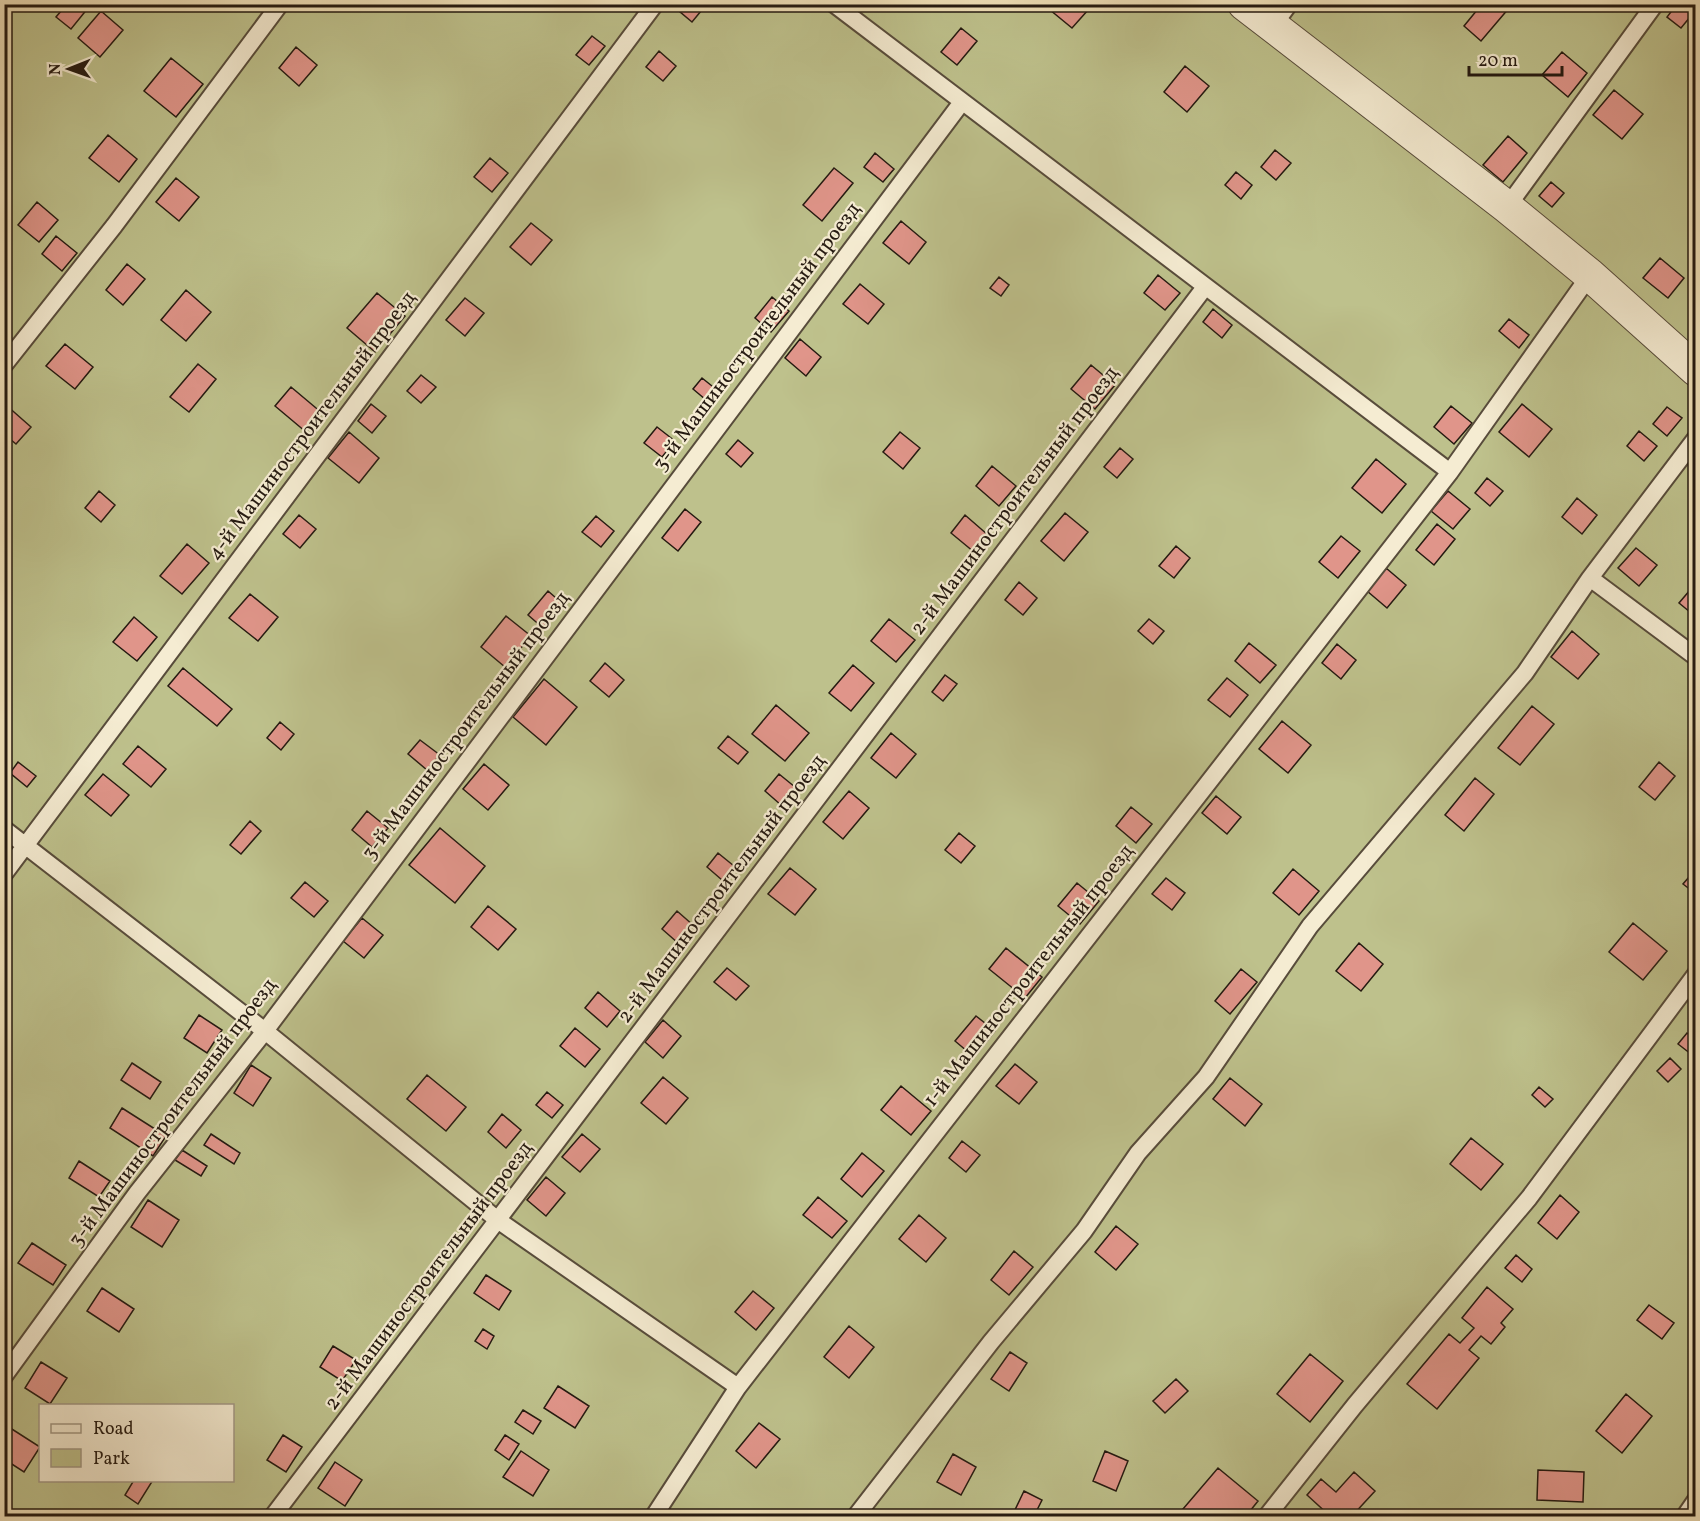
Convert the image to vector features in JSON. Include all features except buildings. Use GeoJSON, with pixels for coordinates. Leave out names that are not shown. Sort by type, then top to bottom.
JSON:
{"type":"FeatureCollection","features":[{"type":"Feature","properties":{"kind":"street"},"geometry":{"type":"LineString","coordinates":[[1244,4],[1280,16],[1590,275],[1695,369]]}},
{"type":"Feature","properties":{"kind":"lane"},"geometry":{"type":"LineString","coordinates":[[4,365],[121,217],[280,4]]}},
{"type":"Feature","properties":{"kind":"lane","name":"4-й Машиностроительный проезд"},"geometry":{"type":"LineString","coordinates":[[4,874],[655,4]]}},
{"type":"Feature","properties":{"kind":"lane"},"geometry":{"type":"LineString","coordinates":[[834,4],[1450,472]]}},
{"type":"Feature","properties":{"kind":"lane"},"geometry":{"type":"LineString","coordinates":[[1507,207],[1655,4]]}},
{"type":"Feature","properties":{"kind":"lane","name":"3-й Машиностроительный проезд"},"geometry":{"type":"LineString","coordinates":[[4,1376],[137,1193],[265,1031],[962,102]]}},
{"type":"Feature","properties":{"kind":"lane","name":"1-й Машиностроительный проезд"},"geometry":{"type":"LineString","coordinates":[[654,1516],[738,1387],[1450,472],[1590,275]]}},
{"type":"Feature","properties":{"kind":"lane","name":"2-й Машиностроительный проезд"},"geometry":{"type":"LineString","coordinates":[[273,1516],[500,1221],[1205,286]]}},
{"type":"Feature","properties":{"kind":"lane"},"geometry":{"type":"LineString","coordinates":[[856,1516],[991,1342],[1084,1232],[1138,1153],[1206,1077],[1310,926],[1525,673],[1590,578],[1695,438]]}},
{"type":"Feature","properties":{"kind":"lane"},"geometry":{"type":"LineString","coordinates":[[1590,578],[1695,657]]}},
{"type":"Feature","properties":{"kind":"lane"},"geometry":{"type":"LineString","coordinates":[[4,829],[265,1031],[500,1221],[738,1387]]}},
{"type":"Feature","properties":{"kind":"lane"},"geometry":{"type":"LineString","coordinates":[[1267,1516],[1355,1405],[1529,1198],[1695,974]]}},
{"type":"Feature","properties":{"kind":"lane"},"geometry":{"type":"LineString","coordinates":[[1685,1516],[1695,1500]]}},
{"type":"Feature","properties":{"kind":"green space"},"geometry":{"type":"Polygon","coordinates":[[[5,5],[1695,5],[1695,1516],[5,1516],[5,5]]]}}]}
